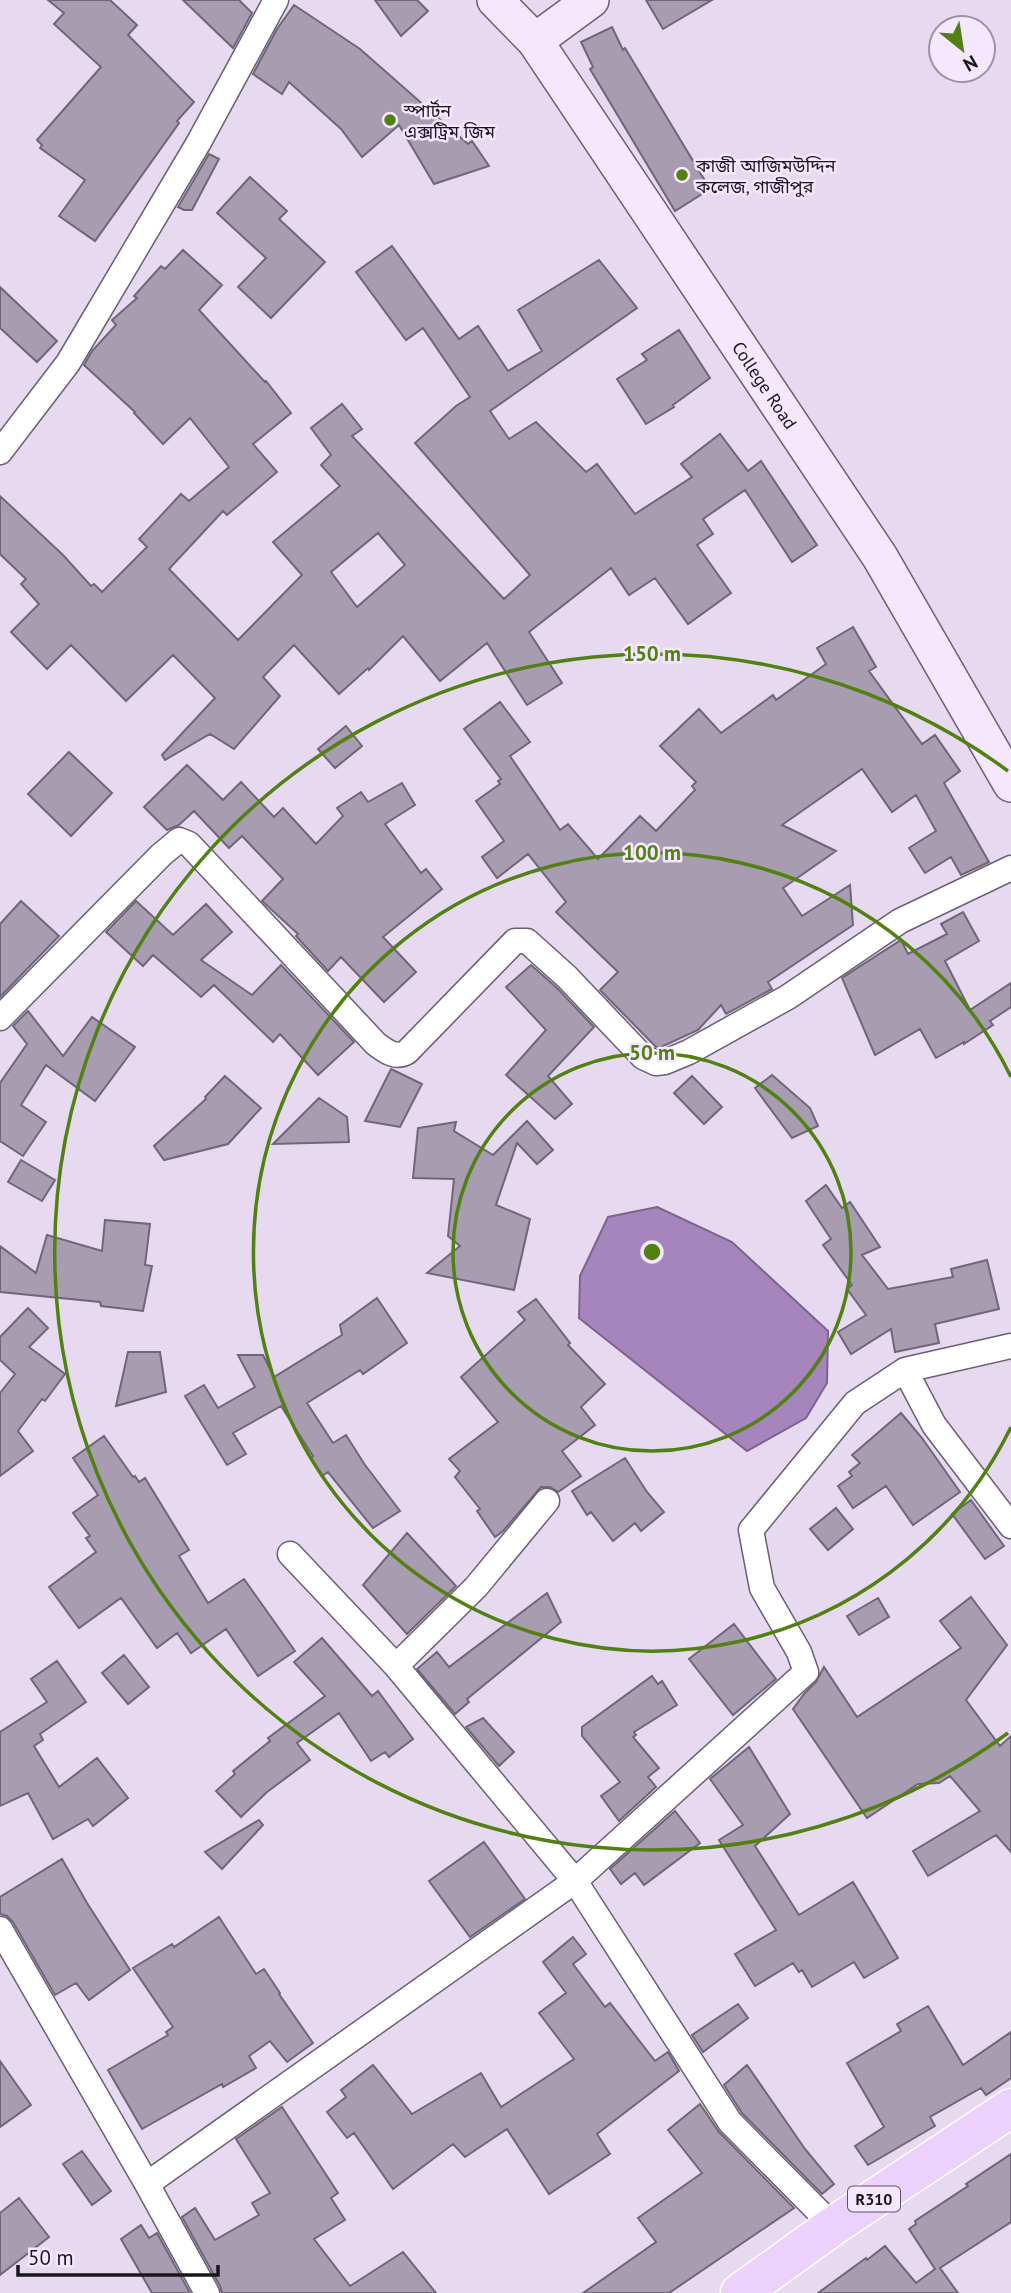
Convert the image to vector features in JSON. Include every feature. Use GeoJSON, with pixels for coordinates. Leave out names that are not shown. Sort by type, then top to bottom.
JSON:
{"type":"FeatureCollection","features":[{"type":"Feature","properties":{"kind":"main road","name":"College Road"},"geometry":{"type":"LineString","coordinates":[[495,0],[535,41],[880,557],[1011,784]]}},
{"type":"Feature","properties":{"kind":"main road"},"geometry":{"type":"LineString","coordinates":[[535,41],[591,0]]}},
{"type":"Feature","properties":{"kind":"main road","name":"R310"},"geometry":{"type":"LineString","coordinates":[[740,2293],[832,2227],[1011,2108]]}},
{"type":"Feature","properties":{"kind":"street"},"geometry":{"type":"LineString","coordinates":[[0,453],[68,363],[199,142],[276,0]]}},
{"type":"Feature","properties":{"kind":"street"},"geometry":{"type":"LineString","coordinates":[[0,1018],[179,840],[189,844],[376,1044],[389,1054],[398,1055],[407,1052],[516,941],[527,941],[567,977],[643,1057],[656,1063],[665,1062],[690,1052],[788,997],[900,921],[1011,868]]}},
{"type":"Feature","properties":{"kind":"street"},"geometry":{"type":"LineString","coordinates":[[147,2184],[575,1881],[806,1672],[799,1652],[762,1588],[751,1530],[855,1403],[905,1370],[1011,1346]]}},
{"type":"Feature","properties":{"kind":"street"},"geometry":{"type":"LineString","coordinates":[[905,1370],[934,1424],[1011,1526]]}},
{"type":"Feature","properties":{"kind":"street"},"geometry":{"type":"LineString","coordinates":[[396,1666],[477,1587],[547,1501]]}},
{"type":"Feature","properties":{"kind":"street"},"geometry":{"type":"LineString","coordinates":[[290,1554],[396,1666],[575,1881],[730,2122],[832,2227]]}},
{"type":"Feature","properties":{"kind":"street"},"geometry":{"type":"LineString","coordinates":[[0,1929],[147,2184],[206,2293]]}},
{"type":"Feature","properties":{"kind":"shaded area"},"geometry":{"type":"Polygon","coordinates":[[[657,1207],[732,1242],[828,1331],[827,1383],[806,1418],[747,1451],[579,1318],[580,1276],[608,1217],[657,1207]]]}},
{"type":"Feature","properties":{"kind":"building"},"geometry":{"type":"Polygon","coordinates":[[[48,0],[110,0],[137,25],[128,35],[194,102],[177,121],[179,123],[95,241],[59,216],[85,180],[40,148],[42,145],[37,140],[101,67],[54,24],[64,13],[48,0]]]}},
{"type":"Feature","properties":{"kind":"building"},"geometry":{"type":"Polygon","coordinates":[[[183,0],[239,0],[252,13],[233,48],[183,0]]]}},
{"type":"Feature","properties":{"kind":"building"},"geometry":{"type":"Polygon","coordinates":[[[375,0],[417,0],[428,11],[401,36],[375,0]]]}},
{"type":"Feature","properties":{"kind":"building"},"geometry":{"type":"Polygon","coordinates":[[[646,0],[712,0],[663,29],[646,0]]]}},
{"type":"Feature","properties":{"kind":"building"},"geometry":{"type":"Polygon","coordinates":[[[294,5],[360,49],[468,144],[472,141],[489,166],[434,184],[399,125],[362,157],[341,129],[289,82],[282,94],[253,74],[277,29],[294,5]]]}},
{"type":"Feature","properties":{"kind":"building"},"geometry":{"type":"Polygon","coordinates":[[[612,27],[623,50],[625,48],[710,189],[675,211],[590,69],[593,67],[581,42],[612,27]]]}},
{"type":"Feature","properties":{"kind":"building"},"geometry":{"type":"Polygon","coordinates":[[[209,154],[219,159],[192,210],[178,207],[209,154]]]}},
{"type":"Feature","properties":{"kind":"building"},"geometry":{"type":"Polygon","coordinates":[[[250,177],[287,211],[279,219],[325,262],[271,318],[238,287],[266,258],[217,213],[250,177]]]}},
{"type":"Feature","properties":{"kind":"building"},"geometry":{"type":"Polygon","coordinates":[[[392,246],[459,339],[478,326],[508,371],[542,351],[518,310],[599,260],[637,308],[490,411],[509,439],[536,422],[586,472],[597,464],[635,514],[692,477],[681,464],[720,434],[748,471],[761,461],[817,545],[792,562],[745,490],[703,519],[713,534],[697,545],[731,593],[688,624],[655,578],[629,595],[611,568],[529,632],[562,683],[527,705],[487,643],[440,681],[403,636],[369,670],[368,668],[339,694],[294,645],[263,677],[280,696],[234,749],[210,734],[165,760],[162,755],[215,698],[173,655],[126,701],[71,645],[47,669],[11,632],[39,604],[21,584],[26,579],[0,554],[0,496],[63,555],[91,586],[94,584],[102,592],[147,547],[139,539],[181,494],[189,501],[229,467],[190,418],[163,444],[135,412],[84,365],[92,351],[116,325],[112,320],[137,298],[134,296],[161,266],[165,269],[183,250],[222,285],[199,310],[266,381],[291,413],[253,444],[277,472],[227,515],[223,511],[169,569],[238,640],[302,575],[273,542],[340,486],[321,465],[331,455],[311,428],[342,404],[362,429],[352,436],[504,599],[530,575],[415,443],[470,397],[423,328],[406,340],[356,272],[392,246]],[[378,533],[331,572],[357,607],[405,565],[378,533]]]}},
{"type":"Feature","properties":{"kind":"building"},"geometry":{"type":"Polygon","coordinates":[[[0,287],[57,341],[37,362],[0,328],[0,287]]]}},
{"type":"Feature","properties":{"kind":"building"},"geometry":{"type":"Polygon","coordinates":[[[679,330],[710,378],[673,405],[674,407],[646,424],[617,379],[647,360],[642,354],[679,330]]]}},
{"type":"Feature","properties":{"kind":"building"},"geometry":{"type":"Polygon","coordinates":[[[853,627],[876,667],[869,671],[922,744],[935,735],[960,771],[944,783],[989,862],[961,875],[951,857],[925,873],[909,848],[936,831],[916,795],[892,812],[862,769],[782,825],[836,851],[783,888],[802,916],[850,885],[853,925],[768,982],[772,989],[726,1014],[721,1005],[698,1030],[656,1047],[600,990],[618,972],[556,912],[566,902],[528,854],[497,878],[482,857],[504,841],[476,801],[500,784],[498,781],[501,779],[464,729],[500,702],[530,742],[510,756],[560,830],[568,824],[598,859],[640,816],[656,831],[695,790],[692,786],[696,782],[660,746],[699,709],[721,733],[773,695],[776,700],[826,664],[817,648],[853,627]]]}},
{"type":"Feature","properties":{"kind":"building"},"geometry":{"type":"Polygon","coordinates":[[[346,726],[362,746],[335,768],[318,749],[346,726]]]}},
{"type":"Feature","properties":{"kind":"building"},"geometry":{"type":"Polygon","coordinates":[[[69,752],[112,793],[71,836],[28,794],[69,752]]]}},
{"type":"Feature","properties":{"kind":"building"},"geometry":{"type":"Polygon","coordinates":[[[187,765],[223,800],[241,782],[274,817],[283,808],[316,844],[343,816],[337,808],[361,792],[368,802],[402,783],[415,805],[385,824],[421,873],[426,869],[442,889],[383,937],[416,972],[384,1002],[341,957],[328,971],[296,936],[298,934],[262,901],[283,879],[242,836],[229,848],[194,811],[179,825],[167,830],[144,807],[187,765]]]}},
{"type":"Feature","properties":{"kind":"building"},"geometry":{"type":"Polygon","coordinates":[[[21,901],[59,936],[0,997],[0,924],[21,901]]]}},
{"type":"Feature","properties":{"kind":"building"},"geometry":{"type":"Polygon","coordinates":[[[136,901],[173,935],[206,904],[232,932],[201,960],[252,995],[281,965],[354,1042],[318,1075],[280,1034],[273,1042],[214,985],[201,997],[153,955],[143,966],[106,932],[136,901]]]}},
{"type":"Feature","properties":{"kind":"building"},"geometry":{"type":"Polygon","coordinates":[[[963,912],[979,941],[945,961],[970,1010],[1011,983],[1011,1007],[990,1021],[993,1025],[936,1058],[920,1029],[875,1055],[842,978],[901,940],[908,954],[947,934],[941,924],[963,912]]]}},
{"type":"Feature","properties":{"kind":"building"},"geometry":{"type":"Polygon","coordinates":[[[531,965],[594,1027],[548,1076],[572,1104],[555,1119],[506,1075],[546,1030],[506,987],[531,965]]]}},
{"type":"Feature","properties":{"kind":"building"},"geometry":{"type":"Polygon","coordinates":[[[28,1011],[63,1056],[92,1017],[135,1047],[95,1101],[46,1065],[21,1105],[46,1122],[23,1156],[0,1141],[0,1083],[27,1044],[13,1026],[28,1011]]]}},
{"type":"Feature","properties":{"kind":"building"},"geometry":{"type":"Polygon","coordinates":[[[391,1069],[422,1084],[400,1127],[365,1121],[391,1069]]]}},
{"type":"Feature","properties":{"kind":"building"},"geometry":{"type":"Polygon","coordinates":[[[772,1075],[810,1108],[818,1126],[792,1138],[755,1088],[772,1075]]]}},
{"type":"Feature","properties":{"kind":"building"},"geometry":{"type":"Polygon","coordinates":[[[225,1076],[261,1108],[228,1144],[164,1160],[154,1146],[206,1099],[225,1076]]]}},
{"type":"Feature","properties":{"kind":"building"},"geometry":{"type":"Polygon","coordinates":[[[692,1076],[722,1107],[704,1124],[674,1093],[692,1076]]]}},
{"type":"Feature","properties":{"kind":"building"},"geometry":{"type":"Polygon","coordinates":[[[319,1098],[347,1117],[349,1142],[273,1144],[319,1098]]]}},
{"type":"Feature","properties":{"kind":"building"},"geometry":{"type":"Polygon","coordinates":[[[527,1121],[553,1150],[537,1164],[517,1143],[496,1205],[530,1219],[514,1290],[427,1273],[460,1246],[448,1236],[454,1179],[413,1178],[418,1128],[456,1122],[454,1131],[493,1155],[527,1121]]]}},
{"type":"Feature","properties":{"kind":"building"},"geometry":{"type":"Polygon","coordinates":[[[21,1160],[55,1180],[42,1201],[8,1182],[21,1160]]]}},
{"type":"Feature","properties":{"kind":"building"},"geometry":{"type":"Polygon","coordinates":[[[826,1185],[842,1208],[850,1202],[880,1247],[862,1255],[888,1289],[953,1277],[951,1269],[987,1260],[999,1309],[935,1324],[939,1343],[895,1352],[891,1329],[851,1354],[838,1332],[866,1315],[847,1289],[852,1285],[823,1245],[831,1239],[806,1201],[826,1185]]]}},
{"type":"Feature","properties":{"kind":"building"},"geometry":{"type":"Polygon","coordinates":[[[105,1220],[150,1224],[145,1265],[152,1266],[143,1311],[101,1306],[100,1302],[0,1292],[0,1246],[36,1273],[47,1235],[102,1251],[105,1220]]]}},
{"type":"Feature","properties":{"kind":"building"},"geometry":{"type":"Polygon","coordinates":[[[377,1298],[407,1343],[363,1374],[360,1370],[307,1403],[333,1443],[346,1435],[400,1511],[373,1528],[328,1472],[322,1476],[311,1458],[313,1456],[281,1406],[233,1433],[246,1454],[227,1465],[185,1396],[204,1385],[218,1408],[255,1387],[238,1355],[263,1355],[274,1377],[342,1335],[340,1325],[377,1298]]]}},
{"type":"Feature","properties":{"kind":"building"},"geometry":{"type":"Polygon","coordinates":[[[536,1299],[570,1343],[568,1345],[605,1384],[581,1407],[595,1425],[562,1451],[581,1476],[558,1492],[550,1487],[541,1487],[495,1537],[477,1511],[480,1509],[455,1477],[460,1471],[449,1459],[498,1422],[461,1377],[525,1320],[518,1312],[536,1299]]]}},
{"type":"Feature","properties":{"kind":"building"},"geometry":{"type":"Polygon","coordinates":[[[28,1308],[48,1328],[29,1347],[65,1374],[18,1431],[33,1451],[0,1476],[0,1393],[15,1374],[0,1360],[0,1337],[28,1308]]]}},
{"type":"Feature","properties":{"kind":"building"},"geometry":{"type":"Polygon","coordinates":[[[128,1352],[160,1352],[166,1392],[116,1406],[128,1352]]]}},
{"type":"Feature","properties":{"kind":"building"},"geometry":{"type":"Polygon","coordinates":[[[901,1413],[960,1492],[913,1525],[886,1486],[853,1508],[838,1486],[852,1476],[849,1472],[860,1463],[852,1455],[901,1413]]]}},
{"type":"Feature","properties":{"kind":"building"},"geometry":{"type":"Polygon","coordinates":[[[104,1436],[133,1477],[139,1482],[145,1478],[189,1550],[179,1556],[208,1603],[244,1579],[295,1651],[258,1676],[226,1629],[191,1653],[177,1633],[157,1648],[121,1598],[79,1628],[49,1587],[96,1552],[86,1538],[90,1536],[73,1513],[98,1495],[73,1458],[104,1436]]]}},
{"type":"Feature","properties":{"kind":"building"},"geometry":{"type":"Polygon","coordinates":[[[625,1458],[664,1512],[641,1531],[635,1523],[613,1541],[591,1512],[587,1515],[572,1491],[625,1458]]]}},
{"type":"Feature","properties":{"kind":"building"},"geometry":{"type":"Polygon","coordinates":[[[971,1500],[1004,1546],[985,1559],[952,1514],[971,1500]]]}},
{"type":"Feature","properties":{"kind":"building"},"geometry":{"type":"Polygon","coordinates":[[[836,1508],[853,1529],[828,1550],[810,1529],[836,1508]]]}},
{"type":"Feature","properties":{"kind":"building"},"geometry":{"type":"Polygon","coordinates":[[[407,1533],[456,1586],[407,1634],[363,1585],[407,1533]]]}},
{"type":"Feature","properties":{"kind":"building"},"geometry":{"type":"Polygon","coordinates":[[[547,1593],[561,1622],[467,1699],[469,1702],[455,1714],[417,1669],[437,1652],[449,1667],[547,1593]]]}},
{"type":"Feature","properties":{"kind":"building"},"geometry":{"type":"Polygon","coordinates":[[[971,1597],[1007,1645],[966,1700],[1000,1746],[1011,1736],[1011,1852],[996,1835],[928,1876],[913,1851],[980,1811],[950,1776],[939,1783],[918,1784],[867,1818],[793,1709],[816,1682],[824,1667],[857,1717],[961,1648],[940,1621],[971,1597]]]}},
{"type":"Feature","properties":{"kind":"building"},"geometry":{"type":"Polygon","coordinates":[[[878,1598],[889,1617],[859,1635],[847,1616],[878,1598]]]}},
{"type":"Feature","properties":{"kind":"building"},"geometry":{"type":"Polygon","coordinates":[[[734,1624],[776,1679],[733,1715],[689,1659],[734,1624]]]}},
{"type":"Feature","properties":{"kind":"building"},"geometry":{"type":"Polygon","coordinates":[[[322,1638],[372,1696],[378,1691],[413,1739],[389,1757],[385,1752],[371,1761],[339,1713],[297,1743],[310,1760],[267,1792],[241,1817],[216,1791],[235,1774],[233,1771],[270,1741],[268,1738],[325,1696],[294,1662],[322,1638]]]}},
{"type":"Feature","properties":{"kind":"building"},"geometry":{"type":"Polygon","coordinates":[[[124,1655],[149,1687],[128,1704],[102,1673],[124,1655]]]}},
{"type":"Feature","properties":{"kind":"building"},"geometry":{"type":"Polygon","coordinates":[[[57,1661],[86,1702],[40,1734],[43,1740],[34,1746],[59,1787],[97,1758],[128,1798],[93,1826],[88,1819],[53,1839],[28,1793],[0,1806],[0,1732],[47,1702],[31,1679],[57,1661]]]}},
{"type":"Feature","properties":{"kind":"building"},"geometry":{"type":"Polygon","coordinates":[[[652,1676],[658,1684],[662,1681],[677,1705],[634,1732],[636,1735],[633,1737],[659,1768],[648,1777],[656,1787],[619,1821],[601,1796],[620,1782],[582,1736],[582,1727],[652,1676]]]}},
{"type":"Feature","properties":{"kind":"building"},"geometry":{"type":"Polygon","coordinates":[[[483,1718],[514,1752],[499,1766],[466,1727],[483,1718]]]}},
{"type":"Feature","properties":{"kind":"building"},"geometry":{"type":"Polygon","coordinates":[[[749,1747],[790,1814],[755,1846],[799,1915],[853,1882],[898,1958],[864,1978],[854,1962],[812,1987],[802,1970],[799,1972],[793,1963],[755,1986],[735,1954],[776,1930],[719,1840],[743,1825],[710,1779],[749,1747]]]}},
{"type":"Feature","properties":{"kind":"building"},"geometry":{"type":"Polygon","coordinates":[[[675,1811],[700,1843],[644,1885],[635,1873],[621,1884],[610,1869],[675,1811]]]}},
{"type":"Feature","properties":{"kind":"building"},"geometry":{"type":"Polygon","coordinates":[[[259,1820],[263,1825],[222,1869],[205,1852],[259,1820]]]}},
{"type":"Feature","properties":{"kind":"building"},"geometry":{"type":"Polygon","coordinates":[[[484,1842],[525,1899],[470,1937],[429,1881],[484,1842]]]}},
{"type":"Feature","properties":{"kind":"building"},"geometry":{"type":"Polygon","coordinates":[[[62,1859],[130,1970],[89,2000],[76,1983],[55,1995],[13,1922],[0,1914],[0,1897],[62,1859]]]}},
{"type":"Feature","properties":{"kind":"building"},"geometry":{"type":"Polygon","coordinates":[[[219,1917],[256,1974],[264,1969],[313,2043],[287,2062],[270,2041],[249,2056],[256,2068],[142,2129],[108,2070],[168,2035],[166,2032],[173,2027],[133,1968],[172,1944],[174,1947],[219,1917]]]}},
{"type":"Feature","properties":{"kind":"building"},"geometry":{"type":"Polygon","coordinates":[[[573,1937],[586,1954],[573,1964],[605,2007],[610,2003],[655,2061],[668,2052],[679,2071],[597,2134],[610,2154],[549,2194],[507,2129],[465,2157],[453,2144],[393,2189],[354,2133],[347,2138],[327,2112],[346,2097],[341,2090],[373,2065],[412,2114],[481,2073],[501,2107],[574,2059],[539,2013],[566,1993],[543,1962],[573,1937]]]}},
{"type":"Feature","properties":{"kind":"building"},"geometry":{"type":"Polygon","coordinates":[[[738,2004],[748,2018],[703,2052],[692,2035],[738,2004]]]}},
{"type":"Feature","properties":{"kind":"building"},"geometry":{"type":"Polygon","coordinates":[[[928,2006],[963,2065],[1011,2032],[1011,2078],[986,2095],[981,2088],[930,2117],[935,2126],[868,2165],[855,2146],[884,2127],[847,2063],[901,2031],[897,2024],[928,2006]]]}},
{"type":"Feature","properties":{"kind":"building"},"geometry":{"type":"Polygon","coordinates":[[[0,2061],[31,2105],[0,2127],[0,2061]]]}},
{"type":"Feature","properties":{"kind":"building"},"geometry":{"type":"Polygon","coordinates":[[[747,2065],[805,2149],[834,2184],[822,2194],[742,2113],[724,2085],[747,2065]]]}},
{"type":"Feature","properties":{"kind":"building"},"geometry":{"type":"Polygon","coordinates":[[[700,2104],[719,2132],[794,2208],[669,2293],[583,2293],[656,2242],[638,2218],[702,2173],[668,2130],[700,2104]]]}},
{"type":"Feature","properties":{"kind":"building"},"geometry":{"type":"Polygon","coordinates":[[[282,2107],[338,2193],[331,2198],[345,2220],[314,2239],[350,2286],[403,2252],[436,2293],[222,2293],[182,2217],[195,2208],[215,2240],[259,2215],[252,2203],[270,2193],[236,2139],[282,2107]]]}},
{"type":"Feature","properties":{"kind":"building"},"geometry":{"type":"Polygon","coordinates":[[[82,2151],[111,2191],[92,2205],[63,2164],[82,2151]]]}},
{"type":"Feature","properties":{"kind":"building"},"geometry":{"type":"Polygon","coordinates":[[[1011,2154],[1011,2222],[940,2268],[958,2293],[818,2293],[885,2246],[916,2283],[935,2269],[909,2229],[916,2224],[915,2221],[1011,2154]]]}},
{"type":"Feature","properties":{"kind":"building"},"geometry":{"type":"Polygon","coordinates":[[[19,2198],[49,2237],[0,2275],[0,2213],[19,2198]]]}},
{"type":"Feature","properties":{"kind":"building"},"geometry":{"type":"Polygon","coordinates":[[[141,2225],[149,2238],[157,2233],[190,2293],[152,2293],[121,2239],[141,2225]]]}},
{"type":"Feature","properties":{"kind":"place","name":"স্পার্টন এক্সট্রিম জিম"},"geometry":{"type":"Point","coordinates":[390,120]}},
{"type":"Feature","properties":{"kind":"place","name":"কাজী আজিমউদ্দিন কলেজ, গাজীপুর"},"geometry":{"type":"Point","coordinates":[682,175]}}]}
